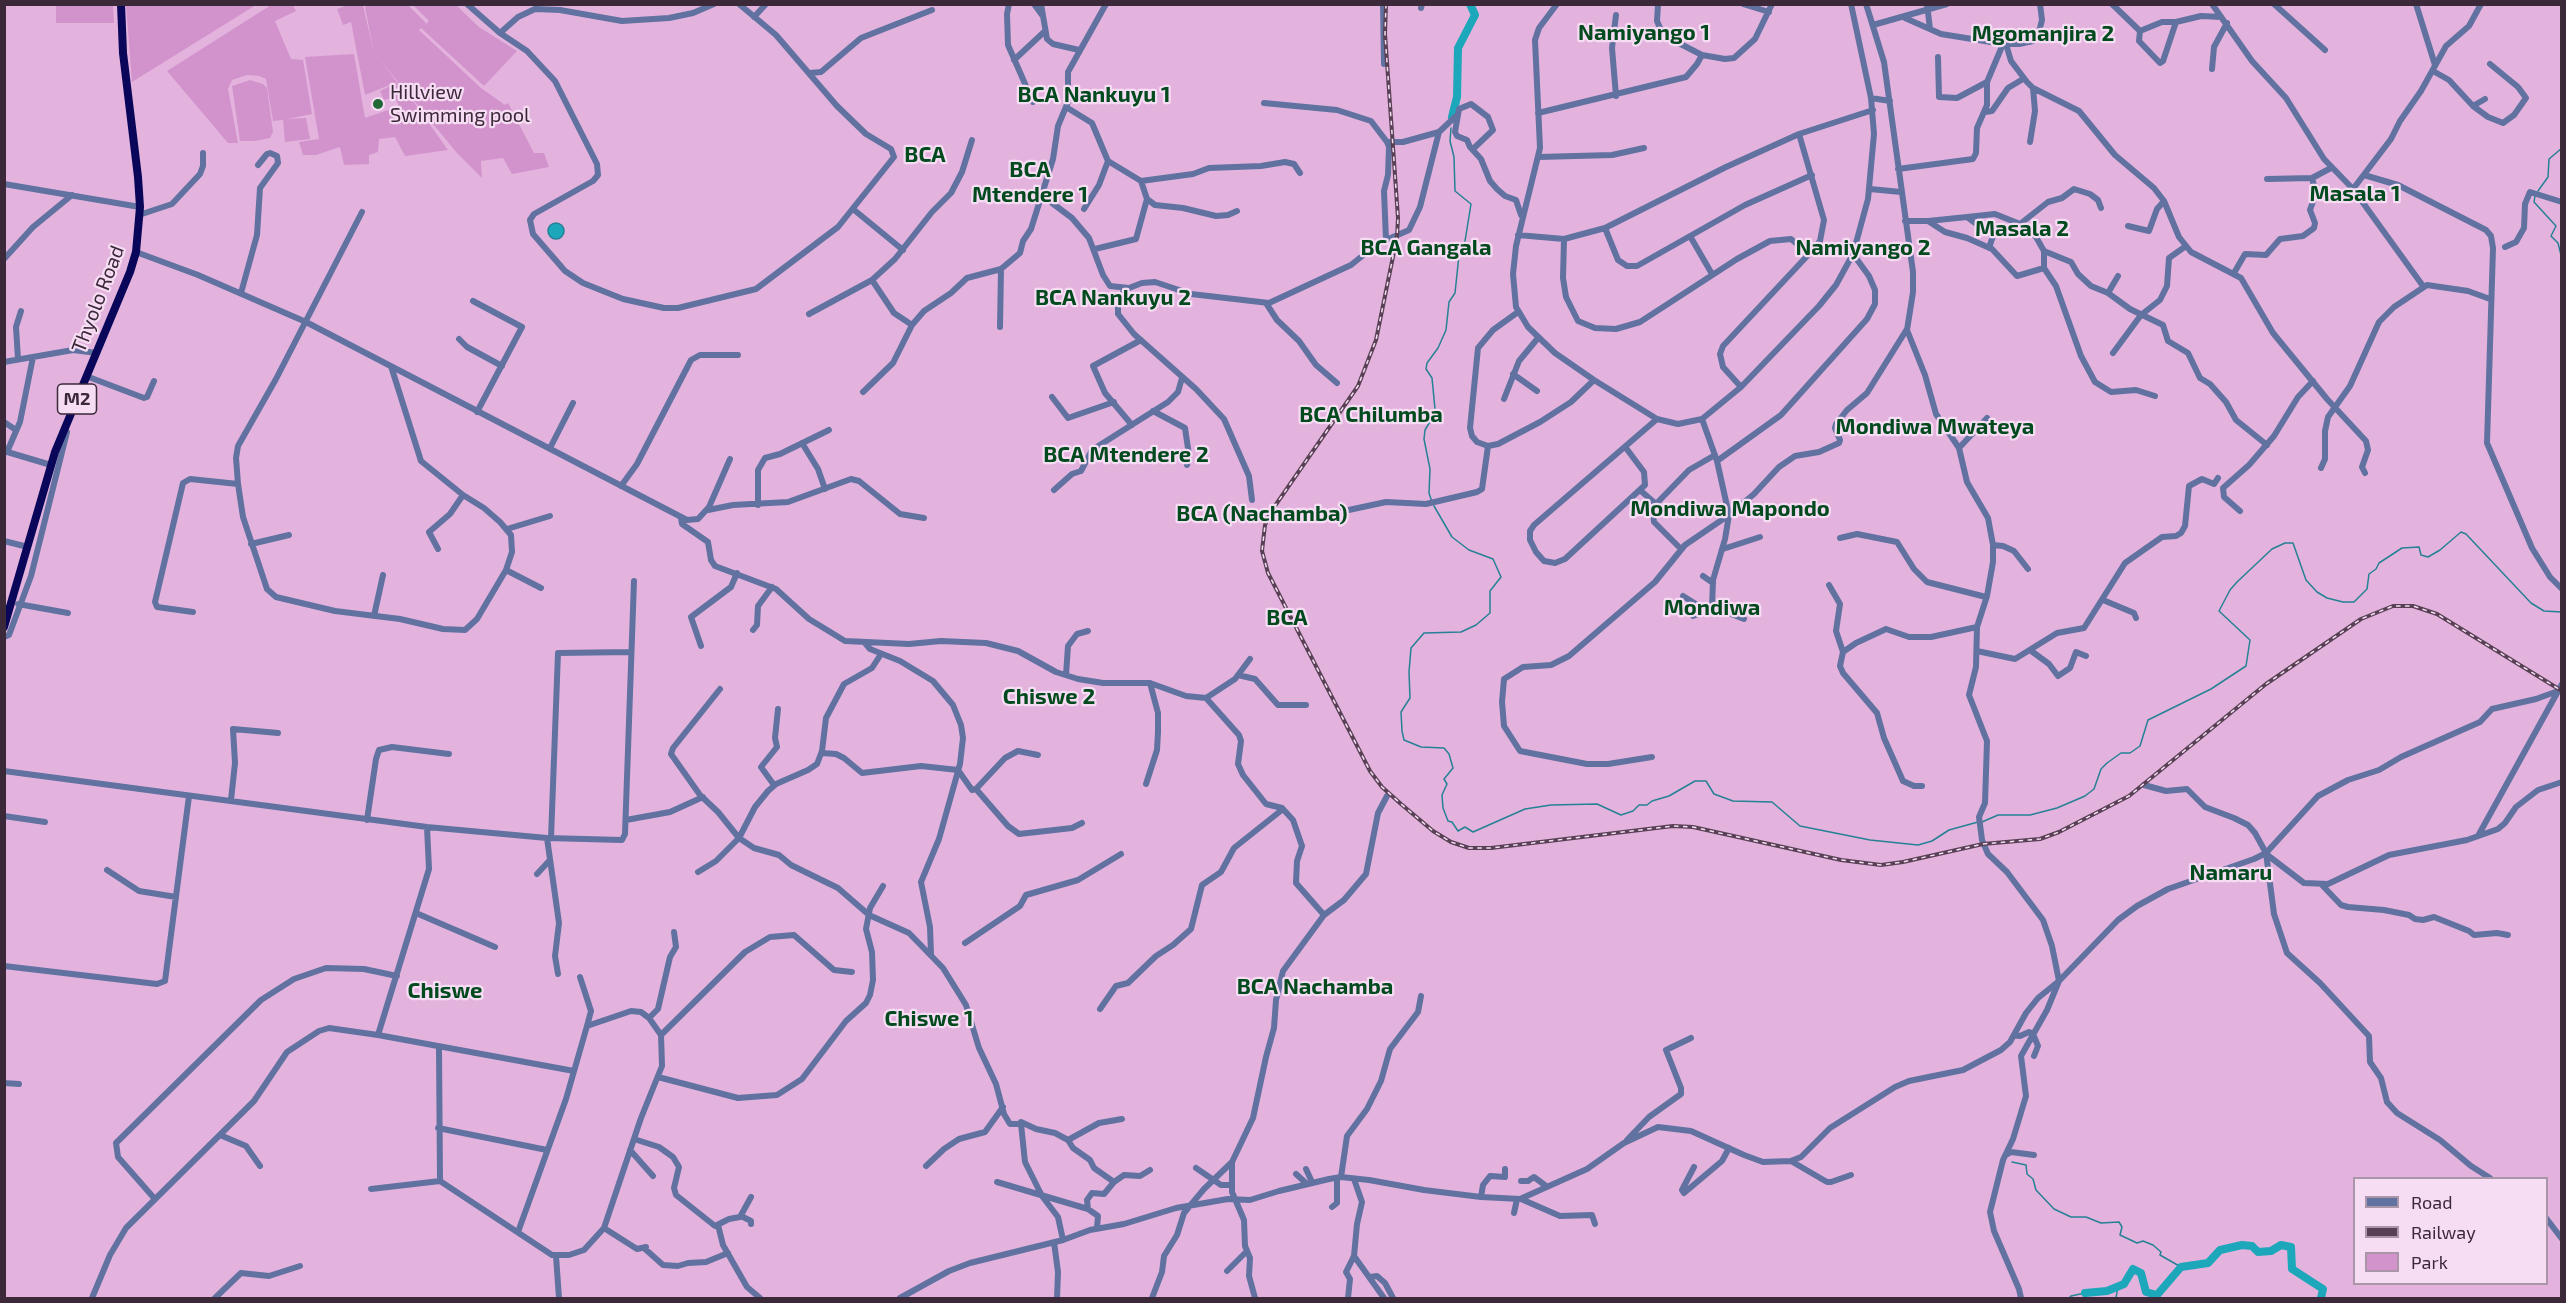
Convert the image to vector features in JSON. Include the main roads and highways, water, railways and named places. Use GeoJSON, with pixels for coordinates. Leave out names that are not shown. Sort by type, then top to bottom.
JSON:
{"type":"FeatureCollection","features":[{"type":"Feature","properties":{"kind":"highway","name":"Thyolo Road"},"geometry":{"type":"LineString","coordinates":[[4,627],[16,604],[28,547],[51,465],[130,272],[136,252],[140,211],[138,170],[123,53],[121,4]]}},
{"type":"Feature","properties":{"kind":"water"},"geometry":{"type":"Polygon","coordinates":[[[553,223],[559,223],[564,231],[562,237],[553,239],[548,234],[548,228],[553,223]]]}},
{"type":"Feature","properties":{"kind":"waterway"},"geometry":{"type":"LineString","coordinates":[[1452,117],[1457,97],[1458,48],[1475,15],[1470,4]]}},
{"type":"Feature","properties":{"kind":"waterway"},"geometry":{"type":"LineString","coordinates":[[1432,502],[1429,493],[1430,469],[1424,439],[1425,430],[1435,409],[1432,378],[1426,369],[1427,363],[1438,348],[1446,330],[1449,302],[1455,293],[1459,255],[1465,241],[1471,204],[1455,191],[1454,157],[1450,141],[1451,128]]}},
{"type":"Feature","properties":{"kind":"waterway"},"geometry":{"type":"LineString","coordinates":[[2538,191],[2548,177],[2549,159],[2562,148]]}},
{"type":"Feature","properties":{"kind":"waterway"},"geometry":{"type":"LineString","coordinates":[[2535,196],[2534,202],[2556,226],[2551,236],[2558,243],[2562,259]]}},
{"type":"Feature","properties":{"kind":"waterway"},"geometry":{"type":"LineString","coordinates":[[1434,506],[1452,537],[1469,550],[1493,559],[1501,577],[1490,591],[1490,613],[1476,625],[1461,632],[1424,633],[1411,648],[1410,698],[1401,712],[1404,740],[1421,747],[1444,748],[1449,754],[1453,768],[1444,779],[1447,784],[1442,795],[1443,808],[1448,821],[1452,822],[1458,831],[1465,827],[1473,832],[1525,809],[1551,805],[1597,804],[1621,815],[1633,811],[1639,805],[1647,805],[1652,801],[1669,796],[1695,781],[1706,781],[1714,794],[1733,801],[1772,802],[1800,826],[1870,840],[1918,845],[1932,841],[1949,830],[1978,822]]}},
{"type":"Feature","properties":{"kind":"waterway"},"geometry":{"type":"LineString","coordinates":[[1982,822],[1998,815],[2030,815],[2057,808],[2085,796],[2094,789],[2101,769],[2107,763],[2121,753],[2130,753],[2140,746],[2148,720],[2211,689],[2246,666],[2250,640],[2219,611],[2237,582],[2272,549],[2285,543],[2293,543],[2306,580],[2317,592],[2327,598],[2354,602],[2367,589],[2369,574],[2376,569],[2379,563],[2402,548],[2419,547],[2421,555],[2428,557],[2461,532],[2466,534],[2531,603],[2544,611],[2562,612]]}},
{"type":"Feature","properties":{"kind":"waterway"},"geometry":{"type":"LineString","coordinates":[[2012,1162],[2026,1165],[2027,1174],[2033,1179],[2036,1190],[2054,1209],[2071,1217],[2086,1217],[2101,1223],[2119,1222],[2122,1227],[2120,1235],[2137,1243],[2143,1241],[2153,1245],[2161,1252],[2160,1255],[2181,1267]]}},
{"type":"Feature","properties":{"kind":"waterway"},"geometry":{"type":"LineString","coordinates":[[2085,1293],[2107,1291],[2124,1284],[2133,1269],[2141,1273],[2146,1292],[2157,1295],[2181,1267],[2208,1263],[2220,1250],[2242,1245],[2252,1246],[2258,1252],[2271,1251],[2281,1245],[2291,1247],[2292,1269],[2323,1289],[2321,1298]]}},
{"type":"Feature","properties":{"kind":"waterway"},"geometry":{"type":"LineString","coordinates":[[2116,1298],[2118,1286]]}},
{"type":"Feature","properties":{"kind":"waterway"},"geometry":{"type":"LineString","coordinates":[[2069,1298],[2085,1293]]}},
{"type":"Feature","properties":{"kind":"railway"},"geometry":{"type":"LineString","coordinates":[[1386,4],[1385,34],[1398,218],[1397,237],[1376,340],[1358,386],[1270,513],[1265,525],[1262,551],[1268,573],[1370,771],[1382,787],[1401,804],[1433,831],[1451,842],[1469,848],[1491,848],[1673,826],[1693,827],[1841,860],[1881,865],[1983,844],[2040,839],[2059,832],[2129,796],[2266,684],[2361,619],[2393,606],[2413,606],[2437,614],[2562,691]]}},
{"type":"Feature","properties":{"kind":"place","name":"Hillview Swimming pool"},"geometry":{"type":"Point","coordinates":[378,104]}},
{"type":"Feature","properties":{"kind":"district","name":"Namiyango 1"},"geometry":{"type":"Point","coordinates":[1644,33]}},
{"type":"Feature","properties":{"kind":"district","name":"Mgomanjira 2"},"geometry":{"type":"Point","coordinates":[2043,34]}},
{"type":"Feature","properties":{"kind":"district","name":"BCA Nankuyu 1"},"geometry":{"type":"Point","coordinates":[1094,95]}},
{"type":"Feature","properties":{"kind":"district","name":"BCA"},"geometry":{"type":"Point","coordinates":[925,155]}},
{"type":"Feature","properties":{"kind":"district","name":"BCA Mtendere 1"},"geometry":{"type":"Point","coordinates":[1030,182]}},
{"type":"Feature","properties":{"kind":"district","name":"Masala 1"},"geometry":{"type":"Point","coordinates":[2355,194]}},
{"type":"Feature","properties":{"kind":"district","name":"Masala 2"},"geometry":{"type":"Point","coordinates":[2022,229]}},
{"type":"Feature","properties":{"kind":"district","name":"BCA Gangala"},"geometry":{"type":"Point","coordinates":[1426,248]}},
{"type":"Feature","properties":{"kind":"district","name":"Namiyango 2"},"geometry":{"type":"Point","coordinates":[1863,248]}},
{"type":"Feature","properties":{"kind":"district","name":"BCA Nankuyu 2"},"geometry":{"type":"Point","coordinates":[1113,298]}},
{"type":"Feature","properties":{"kind":"district","name":"BCA Chilumba"},"geometry":{"type":"Point","coordinates":[1371,415]}},
{"type":"Feature","properties":{"kind":"district","name":"Mondiwa Mwateya"},"geometry":{"type":"Point","coordinates":[1935,427]}},
{"type":"Feature","properties":{"kind":"district","name":"BCA Mtendere 2"},"geometry":{"type":"Point","coordinates":[1126,455]}},
{"type":"Feature","properties":{"kind":"district","name":"Mondiwa Mapondo"},"geometry":{"type":"Point","coordinates":[1730,509]}},
{"type":"Feature","properties":{"kind":"district","name":"BCA (Nachamba)"},"geometry":{"type":"Point","coordinates":[1262,514]}},
{"type":"Feature","properties":{"kind":"district","name":"Mondiwa"},"geometry":{"type":"Point","coordinates":[1712,608]}},
{"type":"Feature","properties":{"kind":"district","name":"BCA"},"geometry":{"type":"Point","coordinates":[1287,618]}},
{"type":"Feature","properties":{"kind":"district","name":"Chiswe 2"},"geometry":{"type":"Point","coordinates":[1049,697]}},
{"type":"Feature","properties":{"kind":"district","name":"Namaru"},"geometry":{"type":"Point","coordinates":[2231,873]}},
{"type":"Feature","properties":{"kind":"district","name":"BCA Nachamba"},"geometry":{"type":"Point","coordinates":[1315,987]}},
{"type":"Feature","properties":{"kind":"district","name":"Chiswe"},"geometry":{"type":"Point","coordinates":[445,991]}},
{"type":"Feature","properties":{"kind":"district","name":"Chiswe 1"},"geometry":{"type":"Point","coordinates":[929,1019]}}]}
